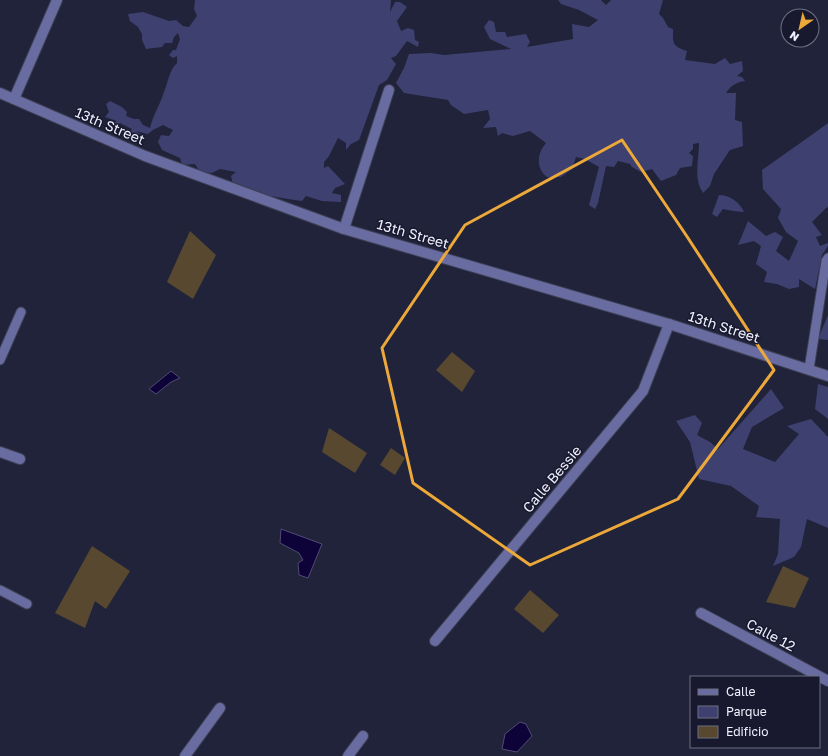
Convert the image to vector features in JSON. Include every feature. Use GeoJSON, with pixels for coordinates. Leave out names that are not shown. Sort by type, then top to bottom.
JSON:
{"type":"FeatureCollection","features":[{"type":"Feature","properties":{"kind":"street"},"geometry":{"type":"LineString","coordinates":[[14,99],[57,0]]}},
{"type":"Feature","properties":{"kind":"street"},"geometry":{"type":"LineString","coordinates":[[344,229],[389,90]]}},
{"type":"Feature","properties":{"kind":"street","name":"13th Street"},"geometry":{"type":"LineString","coordinates":[[0,93],[145,156],[344,229],[669,324],[828,376]]}},
{"type":"Feature","properties":{"kind":"street","name":"Calle Bessie"},"geometry":{"type":"LineString","coordinates":[[435,641],[643,391],[669,324]]}},
{"type":"Feature","properties":{"kind":"street"},"geometry":{"type":"LineString","coordinates":[[0,452],[20,459]]}},
{"type":"Feature","properties":{"kind":"street","name":"Calle 12"},"geometry":{"type":"LineString","coordinates":[[701,613],[819,676]]}},
{"type":"Feature","properties":{"kind":"street"},"geometry":{"type":"LineString","coordinates":[[185,756],[220,708]]}},
{"type":"Feature","properties":{"kind":"street"},"geometry":{"type":"LineString","coordinates":[[348,756],[363,736]]}},
{"type":"Feature","properties":{"kind":"lane"},"geometry":{"type":"LineString","coordinates":[[808,369],[826,261],[828,258]]}},
{"type":"Feature","properties":{"kind":"lane"},"geometry":{"type":"LineString","coordinates":[[0,360],[21,312]]}},
{"type":"Feature","properties":{"kind":"lane"},"geometry":{"type":"LineString","coordinates":[[0,590],[27,604]]}},
{"type":"Feature","properties":{"kind":"highlighted area"},"geometry":{"type":"Polygon","coordinates":[[[622,140],[774,370],[678,499],[530,565],[413,483],[382,348],[465,225],[622,140]]]}},
{"type":"Feature","properties":{"kind":"green space"},"geometry":{"type":"Polygon","coordinates":[[[195,0],[391,0],[390,12],[395,2],[400,2],[407,7],[397,21],[401,31],[408,28],[414,30],[415,40],[419,42],[418,47],[407,41],[396,56],[391,58],[396,64],[387,80],[379,85],[359,140],[351,144],[346,150],[346,143],[338,138],[329,156],[324,162],[324,168],[328,166],[345,184],[335,188],[332,193],[341,195],[341,202],[322,201],[306,196],[302,201],[267,195],[233,184],[231,176],[236,172],[220,169],[212,173],[200,172],[195,164],[182,165],[180,158],[162,150],[158,142],[161,135],[169,136],[173,130],[163,125],[148,134],[136,131],[140,134],[138,137],[133,137],[130,131],[132,129],[120,123],[117,126],[118,129],[114,131],[109,128],[111,124],[117,121],[105,117],[109,112],[106,104],[110,101],[122,107],[127,112],[126,116],[139,119],[143,125],[150,128],[170,73],[177,63],[177,56],[173,58],[169,55],[173,50],[176,50],[180,39],[178,33],[174,37],[172,43],[165,43],[162,47],[146,49],[142,40],[142,34],[138,27],[130,21],[128,14],[143,12],[169,21],[176,20],[183,26],[189,27],[197,16],[194,9],[195,0]]]}},
{"type":"Feature","properties":{"kind":"green space"},"geometry":{"type":"Polygon","coordinates":[[[558,0],[601,0],[606,5],[611,0],[663,0],[659,14],[668,27],[673,29],[674,44],[678,48],[687,51],[685,60],[715,64],[725,58],[730,64],[742,61],[743,71],[737,76],[742,77],[745,81],[734,84],[726,93],[736,93],[735,120],[742,122],[743,146],[730,150],[714,174],[710,186],[703,193],[697,175],[699,143],[693,144],[693,149],[689,153],[693,156],[692,166],[680,168],[676,175],[661,181],[652,169],[641,172],[632,167],[630,164],[618,161],[614,167],[606,166],[598,203],[595,209],[589,205],[599,167],[585,159],[576,157],[572,169],[561,177],[547,177],[541,171],[539,163],[540,152],[546,143],[530,131],[513,136],[502,133],[498,136],[496,127],[483,128],[490,119],[488,110],[464,114],[451,105],[448,100],[404,93],[396,83],[409,54],[431,53],[444,55],[511,49],[490,39],[484,27],[489,20],[494,22],[496,32],[505,32],[507,37],[526,34],[530,42],[527,47],[573,39],[572,24],[589,27],[598,20],[579,10],[561,4],[558,0]]]}},
{"type":"Feature","properties":{"kind":"green space"},"geometry":{"type":"Polygon","coordinates":[[[828,123],[828,207],[812,222],[822,235],[816,237],[820,246],[828,243],[828,246],[822,255],[815,289],[799,279],[799,287],[789,289],[777,284],[764,282],[767,272],[756,264],[761,246],[754,241],[738,245],[748,221],[766,236],[775,232],[783,237],[776,251],[789,261],[798,241],[786,232],[778,218],[781,209],[763,189],[762,170],[828,123]]]}},
{"type":"Feature","properties":{"kind":"green space"},"geometry":{"type":"Polygon","coordinates":[[[719,195],[727,196],[734,200],[740,205],[744,212],[723,209],[717,217],[712,214],[719,195]]]}},
{"type":"Feature","properties":{"kind":"green space"},"geometry":{"type":"Polygon","coordinates":[[[828,315],[828,340],[818,339],[828,315]]]}},
{"type":"Feature","properties":{"kind":"green space"},"geometry":{"type":"Polygon","coordinates":[[[818,384],[828,387],[828,419],[815,409],[818,384]]]}},
{"type":"Feature","properties":{"kind":"green space"},"geometry":{"type":"Polygon","coordinates":[[[771,389],[784,408],[752,427],[743,449],[775,462],[799,434],[787,426],[811,419],[828,437],[828,528],[807,519],[801,547],[794,557],[773,566],[778,554],[780,519],[756,517],[759,506],[731,486],[699,479],[690,442],[676,421],[695,415],[702,423],[697,435],[710,442],[718,449],[771,389]]]}},
{"type":"Feature","properties":{"kind":"shaded area"},"geometry":{"type":"Polygon","coordinates":[[[171,371],[180,378],[171,382],[156,394],[149,389],[171,371]]]}},
{"type":"Feature","properties":{"kind":"shaded area"},"geometry":{"type":"Polygon","coordinates":[[[281,529],[322,544],[308,578],[299,575],[298,563],[303,560],[299,553],[280,543],[281,529]]]}},
{"type":"Feature","properties":{"kind":"shaded area"},"geometry":{"type":"Polygon","coordinates":[[[520,722],[526,724],[532,736],[517,752],[502,749],[505,734],[520,722]]]}},
{"type":"Feature","properties":{"kind":"building"},"geometry":{"type":"Polygon","coordinates":[[[190,231],[216,255],[193,299],[167,282],[190,231]]]}},
{"type":"Feature","properties":{"kind":"building"},"geometry":{"type":"Polygon","coordinates":[[[452,352],[475,371],[462,392],[436,370],[452,352]]]}},
{"type":"Feature","properties":{"kind":"building"},"geometry":{"type":"Polygon","coordinates":[[[329,428],[367,453],[355,473],[322,452],[329,428]]]}},
{"type":"Feature","properties":{"kind":"building"},"geometry":{"type":"Polygon","coordinates":[[[391,448],[405,458],[395,475],[380,465],[391,448]]]}},
{"type":"Feature","properties":{"kind":"building"},"geometry":{"type":"Polygon","coordinates":[[[92,546],[130,571],[106,609],[95,601],[85,628],[55,613],[92,546]]]}},
{"type":"Feature","properties":{"kind":"building"},"geometry":{"type":"Polygon","coordinates":[[[783,566],[809,578],[795,608],[766,602],[783,566]]]}},
{"type":"Feature","properties":{"kind":"building"},"geometry":{"type":"Polygon","coordinates":[[[530,590],[559,615],[543,633],[514,609],[530,590]]]}}]}
